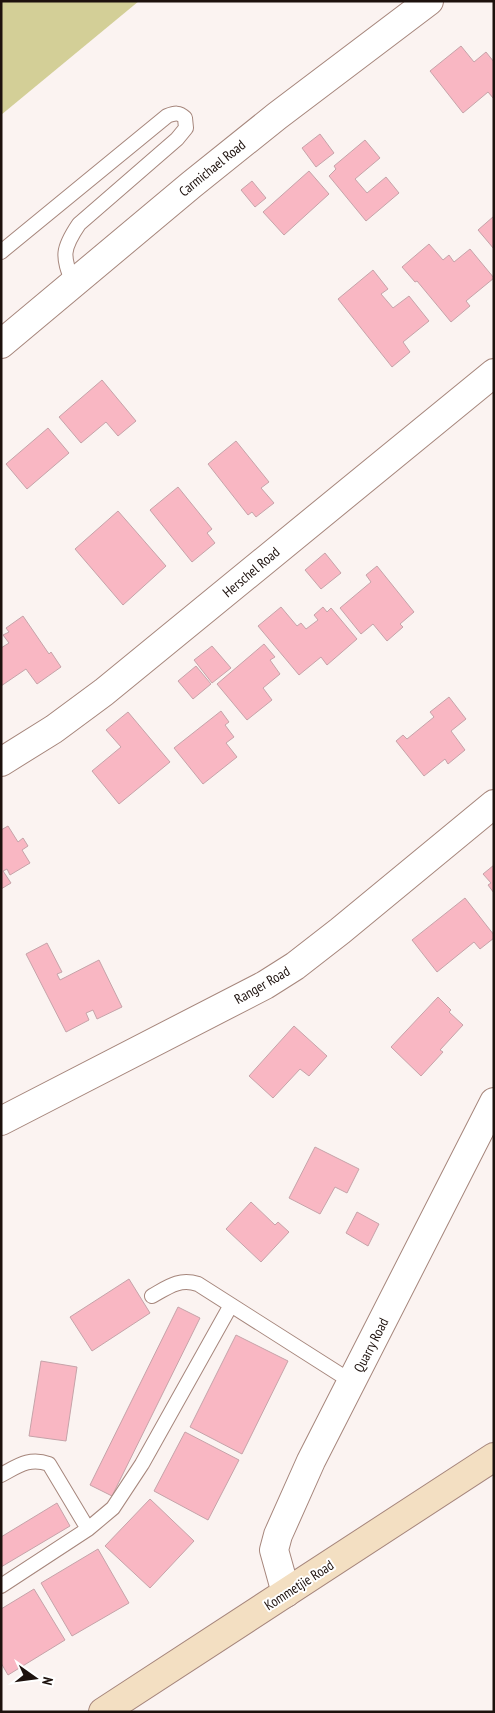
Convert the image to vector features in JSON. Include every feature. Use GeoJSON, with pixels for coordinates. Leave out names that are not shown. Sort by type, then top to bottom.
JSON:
{"type":"FeatureCollection","features":[{"type":"Feature","properties":{"kind":"main road","name":"Kommetjie Road"},"geometry":{"type":"LineString","coordinates":[[103,1712],[494,1457]]}},
{"type":"Feature","properties":{"kind":"street","name":"Carmichael Road"},"geometry":{"type":"LineString","coordinates":[[1,344],[190,185],[277,116],[429,1]]}},
{"type":"Feature","properties":{"kind":"street","name":"Herschel Road"},"geometry":{"type":"LineString","coordinates":[[1,762],[54,729],[112,686],[494,373]]}},
{"type":"Feature","properties":{"kind":"street","name":"Ranger Road"},"geometry":{"type":"LineString","coordinates":[[1,1121],[265,985],[295,966],[451,841],[494,804]]}},
{"type":"Feature","properties":{"kind":"street","name":"Quarry Road"},"geometry":{"type":"LineString","coordinates":[[286,1593],[274,1550],[278,1535],[311,1461],[494,1102]]}},
{"type":"Feature","properties":{"kind":"lane"},"geometry":{"type":"LineString","coordinates":[[1,252],[167,116],[176,113],[181,114],[186,118],[186,128],[177,139],[78,224],[70,236],[65,248],[65,257],[73,283]]}},
{"type":"Feature","properties":{"kind":"lane"},"geometry":{"type":"LineString","coordinates":[[152,1296],[173,1284],[190,1282],[198,1284],[352,1382]]}},
{"type":"Feature","properties":{"kind":"lane"},"geometry":{"type":"LineString","coordinates":[[1,1586],[88,1529],[113,1508],[123,1495],[231,1305]]}},
{"type":"Feature","properties":{"kind":"lane"},"geometry":{"type":"LineString","coordinates":[[1,1475],[31,1461],[49,1464],[88,1529]]}},
{"type":"Feature","properties":{"kind":"shaded area"},"geometry":{"type":"Polygon","coordinates":[[[1,1],[139,1],[1,115],[1,1]]]}},
{"type":"Feature","properties":{"kind":"building"},"geometry":{"type":"Polygon","coordinates":[[[461,46],[474,62],[486,52],[494,62],[494,99],[488,92],[463,113],[430,71],[461,46]]]}},
{"type":"Feature","properties":{"kind":"building"},"geometry":{"type":"Polygon","coordinates":[[[320,134],[334,153],[316,167],[302,148],[320,134]]]}},
{"type":"Feature","properties":{"kind":"building"},"geometry":{"type":"Polygon","coordinates":[[[365,140],[380,158],[355,179],[367,193],[386,177],[399,193],[366,221],[329,176],[336,169],[334,166],[365,140]]]}},
{"type":"Feature","properties":{"kind":"building"},"geometry":{"type":"Polygon","coordinates":[[[309,171],[329,194],[284,235],[263,212],[309,171]]]}},
{"type":"Feature","properties":{"kind":"building"},"geometry":{"type":"Polygon","coordinates":[[[252,181],[266,198],[255,207],[241,190],[252,181]]]}},
{"type":"Feature","properties":{"kind":"building"},"geometry":{"type":"Polygon","coordinates":[[[494,216],[494,249],[478,230],[494,216]]]}},
{"type":"Feature","properties":{"kind":"building"},"geometry":{"type":"Polygon","coordinates":[[[429,244],[443,260],[449,255],[454,262],[470,249],[494,278],[466,301],[470,306],[451,322],[417,281],[415,282],[402,267],[429,244]]]}},
{"type":"Feature","properties":{"kind":"building"},"geometry":{"type":"Polygon","coordinates":[[[373,270],[388,289],[381,294],[393,308],[409,296],[429,321],[403,342],[410,352],[392,367],[338,299],[373,270]]]}},
{"type":"Feature","properties":{"kind":"building"},"geometry":{"type":"Polygon","coordinates":[[[102,380],[136,421],[118,436],[106,422],[81,443],[59,417],[102,380]]]}},
{"type":"Feature","properties":{"kind":"building"},"geometry":{"type":"Polygon","coordinates":[[[48,428],[69,453],[27,489],[6,464],[48,428]]]}},
{"type":"Feature","properties":{"kind":"building"},"geometry":{"type":"Polygon","coordinates":[[[236,441],[269,482],[261,488],[274,503],[256,517],[252,512],[248,515],[208,464],[236,441]]]}},
{"type":"Feature","properties":{"kind":"building"},"geometry":{"type":"Polygon","coordinates":[[[178,487],[212,529],[207,533],[215,543],[192,562],[150,510],[178,487]]]}},
{"type":"Feature","properties":{"kind":"building"},"geometry":{"type":"Polygon","coordinates":[[[118,511],[166,566],[123,605],[75,549],[118,511]]]}},
{"type":"Feature","properties":{"kind":"building"},"geometry":{"type":"Polygon","coordinates":[[[325,553],[341,573],[321,589],[305,570],[325,553]]]}},
{"type":"Feature","properties":{"kind":"building"},"geometry":{"type":"Polygon","coordinates":[[[377,566],[414,612],[400,624],[403,627],[387,641],[373,624],[361,634],[340,608],[371,582],[366,575],[377,566]]]}},
{"type":"Feature","properties":{"kind":"building"},"geometry":{"type":"Polygon","coordinates":[[[281,607],[297,626],[301,623],[306,629],[318,620],[314,615],[323,607],[327,612],[331,608],[357,639],[327,665],[321,657],[299,675],[258,626],[281,607]]]}},
{"type":"Feature","properties":{"kind":"building"},"geometry":{"type":"Polygon","coordinates":[[[23,616],[49,654],[51,652],[61,667],[37,684],[26,669],[1,686],[1,648],[9,643],[3,635],[9,632],[6,628],[23,616]]]}},
{"type":"Feature","properties":{"kind":"building"},"geometry":{"type":"Polygon","coordinates":[[[264,644],[275,657],[270,660],[280,674],[263,688],[272,700],[247,720],[217,684],[264,644]]]}},
{"type":"Feature","properties":{"kind":"building"},"geometry":{"type":"Polygon","coordinates":[[[212,646],[231,668],[212,683],[194,660],[212,646]]]}},
{"type":"Feature","properties":{"kind":"building"},"geometry":{"type":"Polygon","coordinates":[[[196,666],[211,684],[193,699],[178,681],[196,666]]]}},
{"type":"Feature","properties":{"kind":"building"},"geometry":{"type":"Polygon","coordinates":[[[449,697],[466,719],[451,731],[465,750],[448,764],[445,759],[424,776],[396,741],[403,735],[407,739],[434,717],[430,712],[449,697]]]}},
{"type":"Feature","properties":{"kind":"building"},"geometry":{"type":"Polygon","coordinates":[[[221,711],[229,722],[225,725],[234,737],[226,743],[237,757],[203,784],[174,748],[221,711]]]}},
{"type":"Feature","properties":{"kind":"building"},"geometry":{"type":"Polygon","coordinates":[[[128,712],[170,762],[119,804],[92,771],[121,747],[106,730],[128,712]]]}},
{"type":"Feature","properties":{"kind":"building"},"geometry":{"type":"Polygon","coordinates":[[[8,826],[18,842],[23,838],[28,846],[22,850],[30,863],[10,875],[7,869],[3,871],[11,883],[1,889],[1,830],[8,826]]]}},
{"type":"Feature","properties":{"kind":"building"},"geometry":{"type":"Polygon","coordinates":[[[494,865],[494,893],[488,885],[491,883],[483,874],[494,865]]]}},
{"type":"Feature","properties":{"kind":"building"},"geometry":{"type":"Polygon","coordinates":[[[465,898],[494,935],[494,938],[480,949],[474,942],[437,972],[412,940],[465,898]]]}},
{"type":"Feature","properties":{"kind":"building"},"geometry":{"type":"Polygon","coordinates":[[[47,943],[62,972],[57,974],[60,980],[99,960],[122,1007],[97,1019],[93,1010],[86,1013],[89,1020],[66,1032],[26,954],[47,943]]]}},
{"type":"Feature","properties":{"kind":"building"},"geometry":{"type":"Polygon","coordinates":[[[438,997],[451,1010],[449,1012],[463,1025],[440,1050],[443,1052],[421,1076],[391,1047],[438,997]]]}},
{"type":"Feature","properties":{"kind":"building"},"geometry":{"type":"Polygon","coordinates":[[[294,1026],[327,1056],[309,1076],[300,1069],[273,1098],[249,1076],[294,1026]]]}},
{"type":"Feature","properties":{"kind":"building"},"geometry":{"type":"Polygon","coordinates":[[[315,1147],[359,1169],[347,1193],[335,1187],[320,1214],[289,1198],[315,1147]]]}},
{"type":"Feature","properties":{"kind":"building"},"geometry":{"type":"Polygon","coordinates":[[[251,1202],[275,1225],[278,1222],[289,1232],[261,1262],[226,1229],[251,1202]]]}},
{"type":"Feature","properties":{"kind":"building"},"geometry":{"type":"Polygon","coordinates":[[[357,1212],[379,1224],[368,1246],[346,1233],[357,1212]]]}},
{"type":"Feature","properties":{"kind":"building"},"geometry":{"type":"Polygon","coordinates":[[[129,1279],[150,1313],[92,1351],[70,1317],[129,1279]]]}},
{"type":"Feature","properties":{"kind":"building"},"geometry":{"type":"Polygon","coordinates":[[[178,1307],[200,1318],[112,1496],[90,1485],[178,1307]]]}},
{"type":"Feature","properties":{"kind":"building"},"geometry":{"type":"Polygon","coordinates":[[[236,1335],[288,1361],[242,1454],[190,1427],[236,1335]]]}},
{"type":"Feature","properties":{"kind":"building"},"geometry":{"type":"Polygon","coordinates":[[[41,1361],[77,1367],[66,1441],[29,1436],[41,1361]]]}},
{"type":"Feature","properties":{"kind":"building"},"geometry":{"type":"Polygon","coordinates":[[[185,1432],[239,1460],[208,1520],[154,1491],[185,1432]]]}},
{"type":"Feature","properties":{"kind":"building"},"geometry":{"type":"Polygon","coordinates":[[[150,1499],[194,1541],[150,1588],[105,1546],[150,1499]]]}},
{"type":"Feature","properties":{"kind":"building"},"geometry":{"type":"Polygon","coordinates":[[[57,1503],[70,1526],[1,1567],[1,1537],[57,1503]]]}},
{"type":"Feature","properties":{"kind":"building"},"geometry":{"type":"Polygon","coordinates":[[[98,1549],[129,1603],[72,1636],[41,1583],[98,1549]]]}},
{"type":"Feature","properties":{"kind":"building"},"geometry":{"type":"Polygon","coordinates":[[[34,1589],[65,1640],[8,1675],[1,1663],[1,1609],[34,1589]]]}}]}
